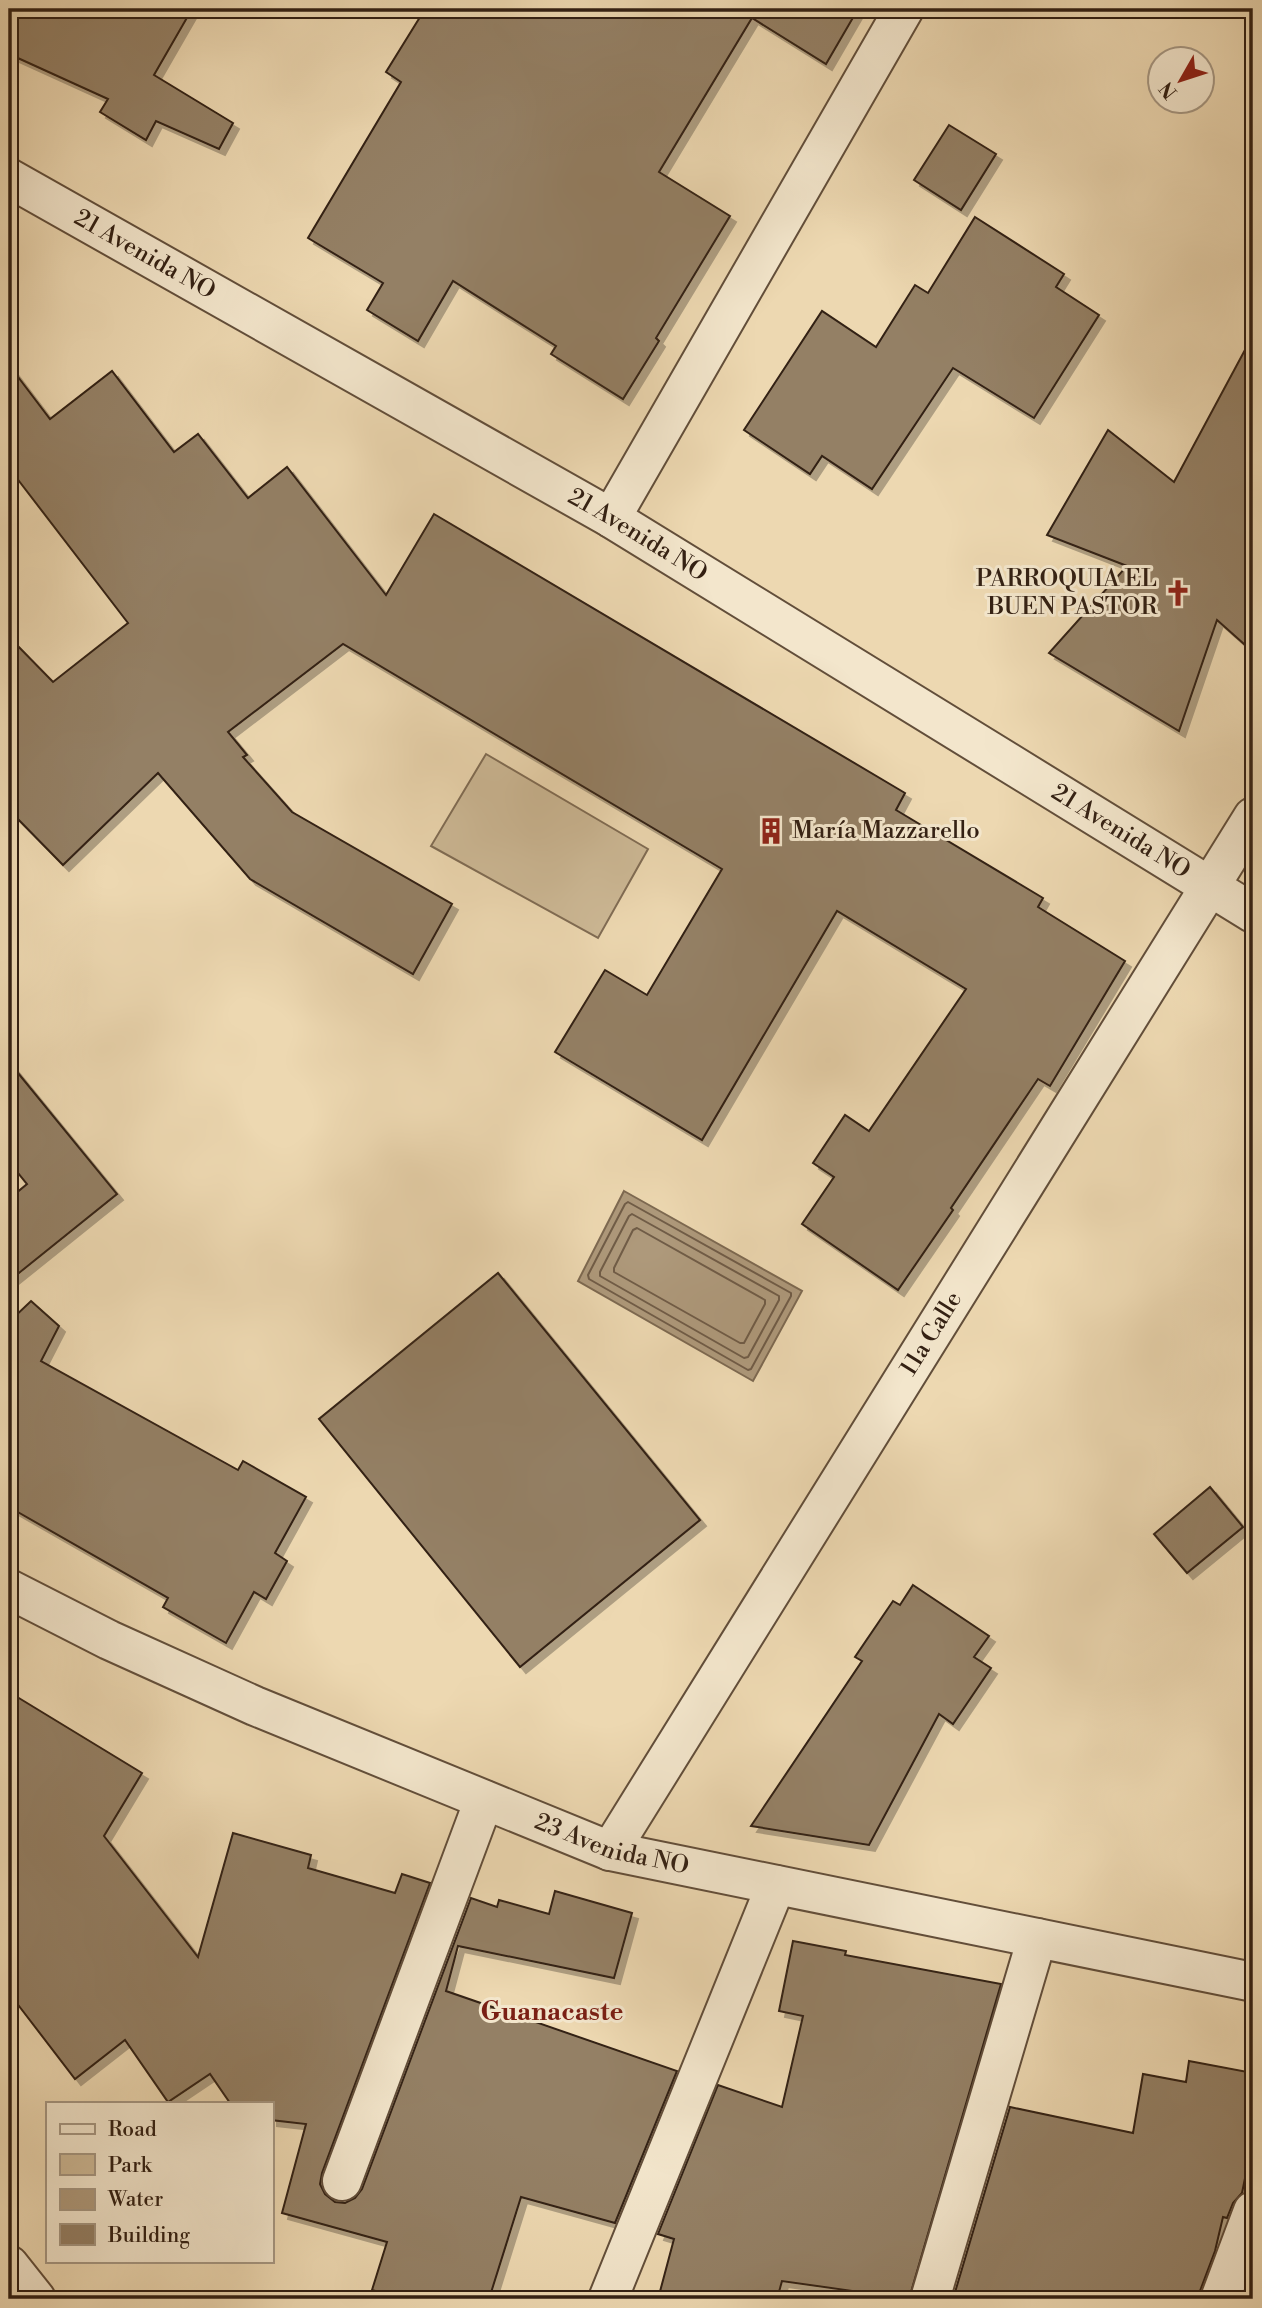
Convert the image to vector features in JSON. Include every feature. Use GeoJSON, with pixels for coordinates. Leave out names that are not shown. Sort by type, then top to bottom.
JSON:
{"type":"FeatureCollection","features":[{"type":"Feature","properties":{"kind":"street"},"geometry":{"type":"LineString","coordinates":[[611,518],[905,9]]}},
{"type":"Feature","properties":{"kind":"street","name":"21 Avenida NO"},"geometry":{"type":"LineString","coordinates":[[9,178],[611,518],[1253,913]]}},
{"type":"Feature","properties":{"kind":"street","name":"11a Calle"},"geometry":{"type":"LineString","coordinates":[[610,1851],[1253,817]]}},
{"type":"Feature","properties":{"kind":"street","name":"23 Avenida NO"},"geometry":{"type":"LineString","coordinates":[[9,1589],[109,1640],[255,1706],[610,1851],[1253,1982]]}},
{"type":"Feature","properties":{"kind":"street"},"geometry":{"type":"LineString","coordinates":[[342,2181],[484,1800]]}},
{"type":"Feature","properties":{"kind":"street"},"geometry":{"type":"LineString","coordinates":[[608,2299],[776,1885]]}},
{"type":"Feature","properties":{"kind":"street"},"geometry":{"type":"LineString","coordinates":[[930,2299],[1038,1938]]}},
{"type":"Feature","properties":{"kind":"street"},"geometry":{"type":"LineString","coordinates":[[1220,2299],[1253,2211]]}},
{"type":"Feature","properties":{"kind":"street"},"geometry":{"type":"LineString","coordinates":[[9,2265],[36,2299]]}},
{"type":"Feature","properties":{"kind":"green space"},"geometry":{"type":"Polygon","coordinates":[[[486,754],[648,849],[598,938],[431,846],[486,754]]]}},
{"type":"Feature","properties":{"kind":"water"},"geometry":{"type":"Polygon","coordinates":[[[624,1191],[802,1291],[753,1381],[578,1281],[624,1191]]]}},
{"type":"Feature","properties":{"kind":"building"},"geometry":{"type":"Polygon","coordinates":[[[9,9],[192,9],[154,75],[233,123],[219,149],[156,121],[146,140],[100,112],[108,99],[9,54],[9,9]]]}},
{"type":"Feature","properties":{"kind":"building"},"geometry":{"type":"Polygon","coordinates":[[[425,9],[858,9],[826,64],[752,18],[659,172],[730,216],[656,338],[659,341],[623,399],[551,354],[556,346],[453,281],[418,341],[367,310],[383,283],[308,238],[401,82],[386,72],[425,9]]]}},
{"type":"Feature","properties":{"kind":"building"},"geometry":{"type":"Polygon","coordinates":[[[949,125],[996,154],[961,210],[914,180],[949,125]]]}},
{"type":"Feature","properties":{"kind":"building"},"geometry":{"type":"Polygon","coordinates":[[[975,217],[1064,274],[1056,287],[1099,315],[1034,418],[953,368],[872,489],[822,456],[810,474],[744,430],[822,311],[876,347],[915,285],[928,293],[975,217]]]}},
{"type":"Feature","properties":{"kind":"building","name":"PARROQUIA EL BUEN PASTOR"},"geometry":{"type":"Polygon","coordinates":[[[1253,335],[1253,652],[1217,620],[1179,731],[1049,653],[1127,566],[1047,535],[1108,430],[1174,482],[1253,335]]]}},
{"type":"Feature","properties":{"kind":"building"},"geometry":{"type":"Polygon","coordinates":[[[9,365],[50,419],[112,371],[174,452],[198,434],[248,498],[287,467],[386,595],[434,514],[905,793],[896,810],[1043,898],[1038,907],[1125,961],[1050,1086],[1038,1079],[898,1290],[802,1224],[834,1177],[813,1163],[845,1115],[869,1131],[966,989],[837,911],[702,1140],[555,1052],[605,970],[647,995],[722,869],[343,644],[228,732],[247,755],[243,757],[292,812],[452,904],[413,974],[250,879],[158,773],[63,865],[9,810],[9,637],[53,682],[128,623],[9,468],[9,365]]]}},
{"type":"Feature","properties":{"kind":"building"},"geometry":{"type":"Polygon","coordinates":[[[9,1062],[117,1194],[9,1281],[9,1199],[27,1184],[9,1162],[9,1062]]]}},
{"type":"Feature","properties":{"kind":"building"},"geometry":{"type":"Polygon","coordinates":[[[498,1273],[700,1520],[520,1667],[319,1419],[498,1273]]]}},
{"type":"Feature","properties":{"kind":"building"},"geometry":{"type":"Polygon","coordinates":[[[31,1301],[59,1326],[41,1361],[238,1470],[243,1461],[306,1497],[275,1553],[287,1561],[266,1599],[254,1592],[226,1643],[163,1607],[168,1598],[9,1507],[9,1322],[31,1301]]]}},
{"type":"Feature","properties":{"kind":"building"},"geometry":{"type":"Polygon","coordinates":[[[1210,1487],[1243,1527],[1187,1573],[1154,1534],[1210,1487]]]}},
{"type":"Feature","properties":{"kind":"building"},"geometry":{"type":"Polygon","coordinates":[[[913,1585],[989,1636],[974,1657],[991,1668],[953,1724],[939,1714],[869,1845],[751,1826],[862,1661],[855,1657],[893,1601],[900,1605],[913,1585]]]}},
{"type":"Feature","properties":{"kind":"building"},"geometry":{"type":"Polygon","coordinates":[[[9,1692],[142,1773],[104,1836],[198,1957],[233,1833],[311,1855],[308,1868],[395,1893],[402,1874],[430,1883],[322,2173],[320,2184],[325,2194],[335,2202],[345,2203],[355,2198],[362,2189],[471,1898],[497,1907],[499,1900],[549,1914],[555,1891],[632,1913],[614,1978],[458,1946],[446,1991],[677,2071],[615,2223],[521,2197],[489,2299],[401,2299],[372,2290],[387,2242],[282,2213],[306,2124],[273,2120],[273,2102],[229,2102],[210,2074],[168,2102],[125,2040],[75,2079],[9,1993],[9,1692]]]}},
{"type":"Feature","properties":{"kind":"building"},"geometry":{"type":"Polygon","coordinates":[[[793,1941],[846,1951],[845,1955],[1001,1984],[909,2299],[782,2281],[777,2299],[658,2299],[674,2239],[658,2234],[718,2085],[782,2107],[803,2016],[779,2011],[793,1941]]]}},
{"type":"Feature","properties":{"kind":"building"},"geometry":{"type":"Polygon","coordinates":[[[1189,2061],[1253,2073],[1253,2139],[1242,2193],[1233,2203],[1227,2218],[1223,2217],[1199,2299],[953,2299],[1010,2107],[1133,2133],[1143,2074],[1186,2082],[1189,2061]]]}},
{"type":"Feature","properties":{"kind":"place","name":"PARROQUIA EL BUEN PASTOR"},"geometry":{"type":"Point","coordinates":[1178,593]}},
{"type":"Feature","properties":{"kind":"place","name":"María Mazzarello"},"geometry":{"type":"Point","coordinates":[771,831]}},
{"type":"Feature","properties":{"kind":"district","name":"Guanacaste"},"geometry":{"type":"Point","coordinates":[552,2012]}}]}
